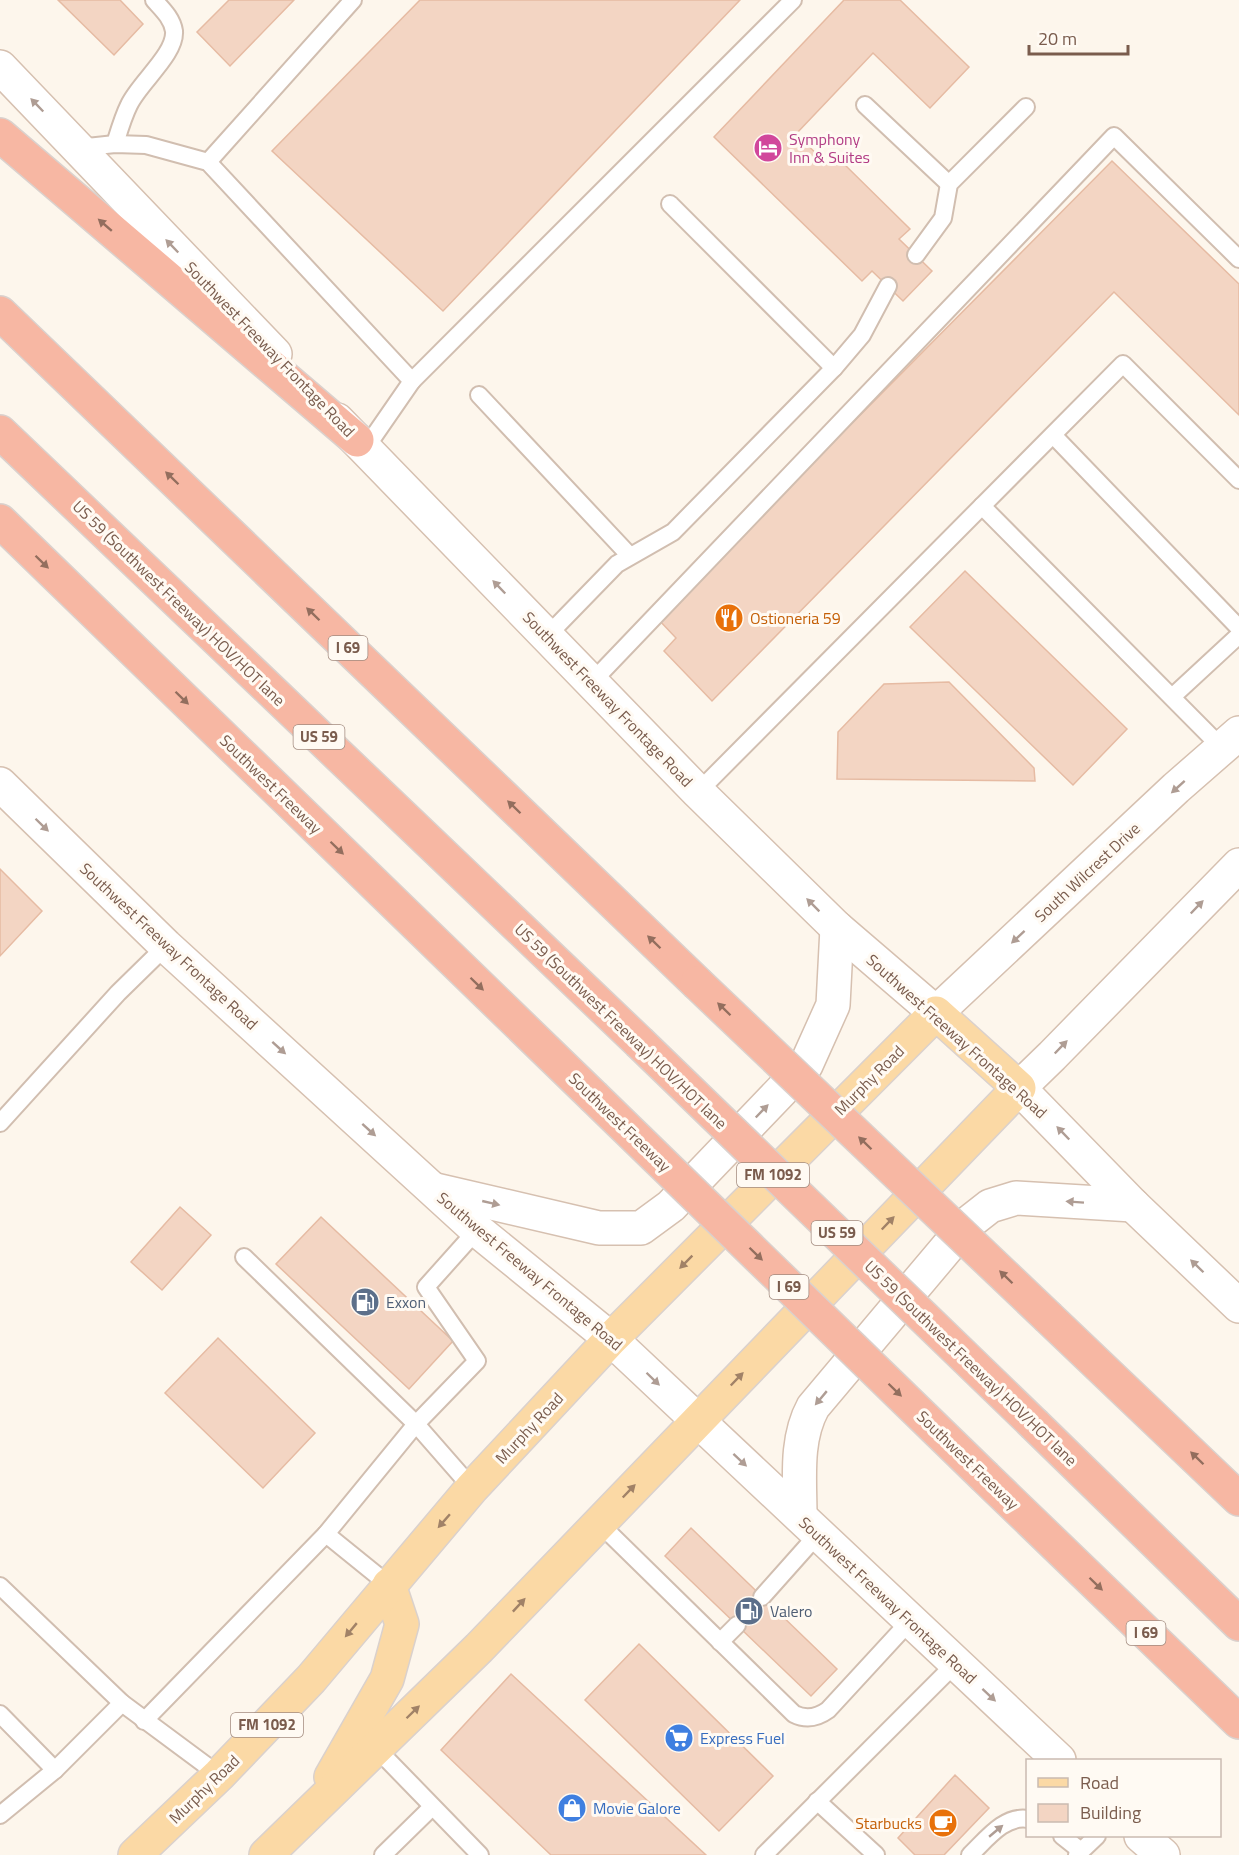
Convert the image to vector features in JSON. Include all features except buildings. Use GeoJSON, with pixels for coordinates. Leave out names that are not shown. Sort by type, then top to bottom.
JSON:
{"type":"FeatureCollection","features":[{"type":"Feature","properties":{"kind":"highway"},"geometry":{"type":"LineString","coordinates":[[0,135],[361,445]]}},
{"type":"Feature","properties":{"kind":"highway","name":"I 69"},"geometry":{"type":"LineString","coordinates":[[0,313],[1239,1499]]}},
{"type":"Feature","properties":{"kind":"highway","name":"US 59 (Southwest Freeway) HOV/HOT lane"},"geometry":{"type":"LineString","coordinates":[[0,432],[639,1042],[1239,1624]]}},
{"type":"Feature","properties":{"kind":"highway","name":"Southwest Freeway"},"geometry":{"type":"LineString","coordinates":[[0,521],[1239,1722]]}},
{"type":"Feature","properties":{"kind":"main road","name":"Southwest Freeway Frontage Road"},"geometry":{"type":"LineString","coordinates":[[0,67],[361,445],[698,792],[837,928],[1019,1088],[1133,1205],[1239,1306]]}},
{"type":"Feature","properties":{"kind":"main road","name":"South Wilcrest Drive"},"geometry":{"type":"LineString","coordinates":[[936,1013],[1230,740]]}},
{"type":"Feature","properties":{"kind":"main road","name":"Southwest Freeway Frontage Road"},"geometry":{"type":"LineString","coordinates":[[0,784],[166,946],[477,1230],[611,1339],[1057,1759]]}},
{"type":"Feature","properties":{"kind":"main road"},"geometry":{"type":"LineString","coordinates":[[266,1855],[479,1648],[1019,1088],[1239,865]]}},
{"type":"Feature","properties":{"kind":"main road"},"geometry":{"type":"LineString","coordinates":[[434,1190],[599,1228],[641,1228],[671,1206],[807,1065],[833,1005],[837,928]]}},
{"type":"Feature","properties":{"kind":"main road","name":"Murphy Road"},"geometry":{"type":"LineString","coordinates":[[135,1855],[219,1775],[310,1679],[472,1488],[611,1339],[936,1013]]}},
{"type":"Feature","properties":{"kind":"main road"},"geometry":{"type":"LineString","coordinates":[[809,1525],[800,1453],[805,1423],[813,1407],[968,1224],[990,1206],[1016,1198],[1133,1205]]}},
{"type":"Feature","properties":{"kind":"main road"},"geometry":{"type":"LineString","coordinates":[[313,1811],[387,1678],[402,1624],[389,1585]]}},
{"type":"Feature","properties":{"kind":"main road"},"geometry":{"type":"LineString","coordinates":[[1142,1837],[1163,1855]]}},
{"type":"Feature","properties":{"kind":"lane"},"geometry":{"type":"LineString","coordinates":[[115,144],[129,104],[171,46],[174,32],[171,20],[154,0]]}},
{"type":"Feature","properties":{"kind":"lane"},"geometry":{"type":"LineString","coordinates":[[208,162],[352,0]]}},
{"type":"Feature","properties":{"kind":"lane"},"geometry":{"type":"LineString","coordinates":[[361,445],[412,381],[793,0]]}},
{"type":"Feature","properties":{"kind":"lane"},"geometry":{"type":"LineString","coordinates":[[865,105],[949,184]]}},
{"type":"Feature","properties":{"kind":"lane"},"geometry":{"type":"LineString","coordinates":[[916,255],[943,218],[949,184],[1026,107]]}},
{"type":"Feature","properties":{"kind":"lane"},"geometry":{"type":"LineString","coordinates":[[592,682],[1114,136],[1239,259]]}},
{"type":"Feature","properties":{"kind":"lane"},"geometry":{"type":"LineString","coordinates":[[78,148],[115,144],[146,145],[208,162],[412,381]]}},
{"type":"Feature","properties":{"kind":"lane"},"geometry":{"type":"LineString","coordinates":[[670,204],[834,368]]}},
{"type":"Feature","properties":{"kind":"lane"},"geometry":{"type":"LineString","coordinates":[[546,636],[616,564],[673,532],[834,368],[862,335],[888,286]]}},
{"type":"Feature","properties":{"kind":"lane"},"geometry":{"type":"LineString","coordinates":[[698,792],[1123,364],[1239,480]]}},
{"type":"Feature","properties":{"kind":"lane"},"geometry":{"type":"LineString","coordinates":[[479,395],[630,556]]}},
{"type":"Feature","properties":{"kind":"lane"},"geometry":{"type":"LineString","coordinates":[[1053,435],[1239,628]]}},
{"type":"Feature","properties":{"kind":"lane"},"geometry":{"type":"LineString","coordinates":[[982,506],[1172,697],[1230,740]]}},
{"type":"Feature","properties":{"kind":"lane"},"geometry":{"type":"LineString","coordinates":[[1172,697],[1239,635]]}},
{"type":"Feature","properties":{"kind":"lane"},"geometry":{"type":"LineString","coordinates":[[0,1123],[111,1001],[166,946]]}},
{"type":"Feature","properties":{"kind":"lane"},"geometry":{"type":"LineString","coordinates":[[144,1721],[326,1534],[416,1424],[477,1361],[426,1287],[477,1230]]}},
{"type":"Feature","properties":{"kind":"lane"},"geometry":{"type":"LineString","coordinates":[[244,1257],[416,1424],[472,1488]]}},
{"type":"Feature","properties":{"kind":"lane"},"geometry":{"type":"LineString","coordinates":[[598,1522],[794,1714],[801,1718],[820,1716],[828,1710],[910,1621]]}},
{"type":"Feature","properties":{"kind":"lane"},"geometry":{"type":"LineString","coordinates":[[762,1597],[809,1525]]}},
{"type":"Feature","properties":{"kind":"lane"},"geometry":{"type":"LineString","coordinates":[[326,1534],[389,1585]]}},
{"type":"Feature","properties":{"kind":"lane"},"geometry":{"type":"LineString","coordinates":[[0,1586],[122,1703],[219,1775]]}},
{"type":"Feature","properties":{"kind":"lane"},"geometry":{"type":"LineString","coordinates":[[720,1642],[737,1625]]}},
{"type":"Feature","properties":{"kind":"lane"},"geometry":{"type":"LineString","coordinates":[[764,1855],[956,1664]]}},
{"type":"Feature","properties":{"kind":"lane"},"geometry":{"type":"LineString","coordinates":[[0,1815],[55,1770],[122,1703]]}},
{"type":"Feature","properties":{"kind":"lane"},"geometry":{"type":"LineString","coordinates":[[0,1714],[55,1770]]}},
{"type":"Feature","properties":{"kind":"lane"},"geometry":{"type":"LineString","coordinates":[[376,1748],[480,1855]]}},
{"type":"Feature","properties":{"kind":"lane"},"geometry":{"type":"LineString","coordinates":[[817,1801],[876,1855]]}},
{"type":"Feature","properties":{"kind":"lane"},"geometry":{"type":"LineString","coordinates":[[383,1855],[432,1807]]}},
{"type":"Feature","properties":{"kind":"lane"},"geometry":{"type":"LineString","coordinates":[[970,1855],[1008,1821],[1026,1819]]}},
{"type":"Feature","properties":{"kind":"lane"},"geometry":{"type":"LineString","coordinates":[[1063,1837],[1079,1853],[1097,1837]]}},
{"type":"Feature","properties":{"kind":"place","name":"Symphony Inn & Suites"},"geometry":{"type":"Point","coordinates":[768,148]}},
{"type":"Feature","properties":{"kind":"place","name":"Ostioneria 59"},"geometry":{"type":"Point","coordinates":[729,618]}},
{"type":"Feature","properties":{"kind":"place","name":"Exxon"},"geometry":{"type":"Point","coordinates":[365,1302]}},
{"type":"Feature","properties":{"kind":"place","name":"Valero"},"geometry":{"type":"Point","coordinates":[749,1611]}},
{"type":"Feature","properties":{"kind":"place","name":"Express Fuel"},"geometry":{"type":"Point","coordinates":[679,1738]}},
{"type":"Feature","properties":{"kind":"place","name":"Movie Galore"},"geometry":{"type":"Point","coordinates":[572,1808]}},
{"type":"Feature","properties":{"kind":"place","name":"Starbucks"},"geometry":{"type":"Point","coordinates":[943,1823]}}]}
